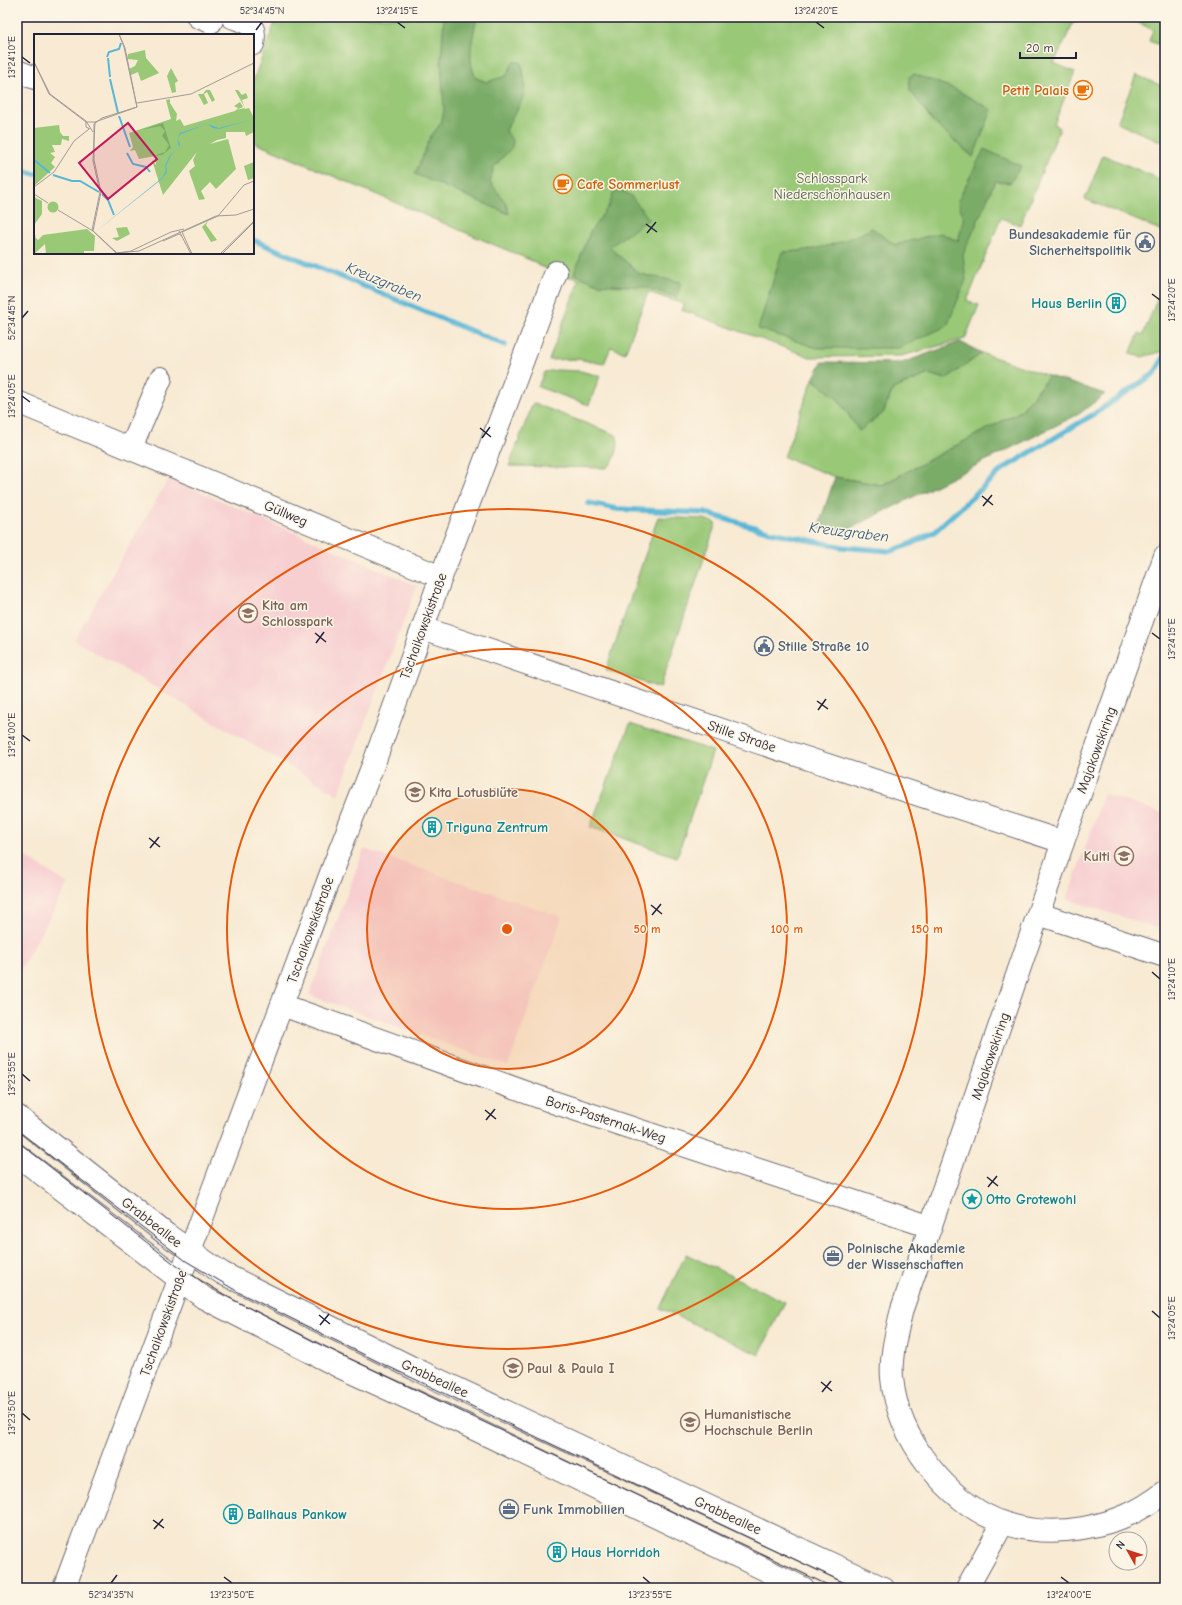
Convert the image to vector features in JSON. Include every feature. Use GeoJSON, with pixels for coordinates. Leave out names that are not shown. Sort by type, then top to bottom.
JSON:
{"type":"FeatureCollection","features":[{"type":"Feature","properties":{"kind":"street"},"geometry":{"type":"LineString","coordinates":[[198,17],[211,22],[213,17]]}},
{"type":"Feature","properties":{"kind":"street"},"geometry":{"type":"LineString","coordinates":[[232,17],[251,25],[255,32],[254,38]]}},
{"type":"Feature","properties":{"kind":"street"},"geometry":{"type":"LineString","coordinates":[[17,71],[34,78]]}},
{"type":"Feature","properties":{"kind":"street","name":"Tschaikowskistraße"},"geometry":{"type":"LineString","coordinates":[[64,1588],[334,865],[375,760],[440,577],[556,272]]}},
{"type":"Feature","properties":{"kind":"street"},"geometry":{"type":"LineString","coordinates":[[131,448],[161,378]]}},
{"type":"Feature","properties":{"kind":"street","name":"Güllweg"},"geometry":{"type":"LineString","coordinates":[[17,402],[440,577]]}},
{"type":"Feature","properties":{"kind":"street","name":"Majakowskiring"},"geometry":{"type":"LineString","coordinates":[[1165,556],[902,1309],[893,1352],[892,1376],[896,1402],[912,1441],[934,1473],[954,1494],[973,1509],[1003,1523],[1038,1531],[1063,1531],[1101,1524],[1124,1518],[1149,1505],[1165,1492]]}},
{"type":"Feature","properties":{"kind":"street","name":"Stille Straße"},"geometry":{"type":"LineString","coordinates":[[422,628],[760,743],[1064,842]]}},
{"type":"Feature","properties":{"kind":"street"},"geometry":{"type":"LineString","coordinates":[[1039,914],[1165,956]]}},
{"type":"Feature","properties":{"kind":"street","name":"Boris-Pasternak-Weg"},"geometry":{"type":"LineString","coordinates":[[282,1005],[553,1102],[931,1227]]}},
{"type":"Feature","properties":{"kind":"street","name":"Grabbeallee"},"geometry":{"type":"LineString","coordinates":[[17,1116],[190,1251],[222,1273],[330,1327],[883,1588]]}},
{"type":"Feature","properties":{"kind":"street"},"geometry":{"type":"LineString","coordinates":[[17,1155],[179,1281],[204,1298],[243,1319],[804,1588]]}},
{"type":"Feature","properties":{"kind":"street"},"geometry":{"type":"LineString","coordinates":[[968,1588],[1003,1523]]}},
{"type":"Feature","properties":{"kind":"shaded area","name":"Kita am Schlosspark"},"geometry":{"type":"Polygon","coordinates":[[[169,478],[417,586],[338,795],[74,640],[169,478]]]}},
{"type":"Feature","properties":{"kind":"shaded area","name":"Kulti"},"geometry":{"type":"Polygon","coordinates":[[[1104,794],[1165,814],[1165,921],[1162,930],[1067,899],[1104,794]]]}},
{"type":"Feature","properties":{"kind":"shaded area"},"geometry":{"type":"Polygon","coordinates":[[[364,849],[562,917],[508,1066],[309,995],[364,849]]]}},
{"type":"Feature","properties":{"kind":"shaded area"},"geometry":{"type":"Polygon","coordinates":[[[17,851],[68,884],[17,976],[17,851]]]}},
{"type":"Feature","properties":{"kind":"green space","name":"Schlosspark Niederschönhausen"},"geometry":{"type":"Polygon","coordinates":[[[277,17],[1076,17],[1054,63],[1075,72],[1054,124],[1060,128],[1020,225],[1001,218],[967,301],[979,305],[965,339],[901,356],[810,357],[682,310],[684,304],[648,292],[625,353],[611,347],[604,364],[577,359],[549,360],[579,280],[537,265],[537,263],[254,142],[254,78],[277,17]]]}},
{"type":"Feature","properties":{"kind":"green space"},"geometry":{"type":"Polygon","coordinates":[[[444,17],[477,17],[471,48],[471,63],[476,78],[487,82],[506,76],[513,62],[520,62],[522,67],[525,85],[524,92],[520,105],[506,131],[513,142],[512,147],[494,167],[490,182],[506,203],[509,214],[415,174],[431,136],[441,123],[444,111],[441,61],[444,17]]]}},
{"type":"Feature","properties":{"kind":"green space"},"geometry":{"type":"Polygon","coordinates":[[[1127,17],[1165,17],[1165,47],[1149,41],[1153,30],[1127,17]]]}},
{"type":"Feature","properties":{"kind":"green space"},"geometry":{"type":"Polygon","coordinates":[[[914,74],[955,89],[992,110],[973,157],[933,122],[910,90],[909,77],[914,74]]]}},
{"type":"Feature","properties":{"kind":"green space"},"geometry":{"type":"Polygon","coordinates":[[[1136,75],[1165,87],[1165,143],[1117,123],[1136,75]]]}},
{"type":"Feature","properties":{"kind":"green space"},"geometry":{"type":"Polygon","coordinates":[[[984,149],[1021,166],[1010,183],[995,181],[963,255],[966,280],[947,326],[899,348],[817,348],[758,329],[782,252],[828,246],[861,234],[872,228],[895,245],[940,233],[958,241],[964,219],[958,201],[984,149]]]}},
{"type":"Feature","properties":{"kind":"green space"},"geometry":{"type":"Polygon","coordinates":[[[1103,155],[1165,181],[1165,232],[1085,199],[1103,155]]]}},
{"type":"Feature","properties":{"kind":"green space"},"geometry":{"type":"Polygon","coordinates":[[[616,187],[631,196],[649,219],[609,247],[640,274],[681,282],[677,297],[643,287],[598,284],[574,274],[590,232],[608,207],[616,187]]]}},
{"type":"Feature","properties":{"kind":"green space"},"geometry":{"type":"Polygon","coordinates":[[[1164,282],[1165,351],[1141,357],[1130,354],[1139,333],[1143,335],[1164,282]]]}},
{"type":"Feature","properties":{"kind":"green space"},"geometry":{"type":"Polygon","coordinates":[[[960,342],[982,353],[946,379],[929,374],[893,389],[883,413],[859,431],[838,399],[813,379],[822,362],[902,363],[960,342]]]}},
{"type":"Feature","properties":{"kind":"green space"},"geometry":{"type":"Polygon","coordinates":[[[982,353],[1049,376],[1021,411],[882,485],[835,477],[784,457],[813,379],[838,399],[859,430],[883,413],[893,389],[929,374],[946,379],[982,353]]]}},
{"type":"Feature","properties":{"kind":"green space"},"geometry":{"type":"Polygon","coordinates":[[[557,370],[580,371],[600,376],[589,405],[538,387],[544,372],[557,370]]]}},
{"type":"Feature","properties":{"kind":"green space"},"geometry":{"type":"Polygon","coordinates":[[[1049,376],[1105,394],[1079,414],[845,531],[818,528],[835,477],[882,485],[1021,411],[1049,376]]]}},
{"type":"Feature","properties":{"kind":"green space"},"geometry":{"type":"Polygon","coordinates":[[[533,403],[616,435],[618,443],[616,453],[609,466],[606,468],[509,466],[533,403]]]}},
{"type":"Feature","properties":{"kind":"green space"},"geometry":{"type":"Polygon","coordinates":[[[658,517],[704,519],[716,523],[660,688],[606,670],[658,517]]]}},
{"type":"Feature","properties":{"kind":"green space"},"geometry":{"type":"Polygon","coordinates":[[[630,724],[713,751],[677,857],[590,827],[630,724]]]}},
{"type":"Feature","properties":{"kind":"green space"},"geometry":{"type":"Polygon","coordinates":[[[686,1254],[785,1302],[759,1355],[660,1308],[686,1254]]]}},
{"type":"Feature","properties":{"kind":"waterway","name":"Kreuzgraben"},"geometry":{"type":"LineString","coordinates":[[17,168],[34,174]]}},
{"type":"Feature","properties":{"kind":"waterway","name":"Kreuzgraben"},"geometry":{"type":"LineString","coordinates":[[254,240],[505,345]]}},
{"type":"Feature","properties":{"kind":"waterway","name":"Kreuzgraben"},"geometry":{"type":"LineString","coordinates":[[588,503],[617,509],[705,513],[771,532],[842,547],[891,551],[908,545],[934,532],[1003,469],[1094,414],[1154,374],[1165,356]]}},
{"type":"Feature","properties":{"kind":"tram line"},"geometry":{"type":"LineString","coordinates":[[17,1130],[186,1261],[240,1293],[385,1365],[855,1588]]}},
{"type":"Feature","properties":{"kind":"tram line"},"geometry":{"type":"LineString","coordinates":[[17,1141],[177,1266],[230,1298],[319,1344],[834,1588]]}},
{"type":"Feature","properties":{"kind":"place","name":"Petit Palais"},"geometry":{"type":"Point","coordinates":[1083,90]}},
{"type":"Feature","properties":{"kind":"place","name":"Cafe Sommerlust"},"geometry":{"type":"Point","coordinates":[563,184]}},
{"type":"Feature","properties":{"kind":"place","name":"Bundesakademie für Sicherheitspolitik"},"geometry":{"type":"Point","coordinates":[1145,242]}},
{"type":"Feature","properties":{"kind":"place","name":"Haus Berlin"},"geometry":{"type":"Point","coordinates":[1116,303]}},
{"type":"Feature","properties":{"kind":"place","name":"Kita am Schlosspark"},"geometry":{"type":"Point","coordinates":[248,613]}},
{"type":"Feature","properties":{"kind":"place","name":"Stille Straße 10"},"geometry":{"type":"Point","coordinates":[764,646]}},
{"type":"Feature","properties":{"kind":"place","name":"Kita Lotusblüte"},"geometry":{"type":"Point","coordinates":[415,792]}},
{"type":"Feature","properties":{"kind":"place","name":"Triguna Zentrum"},"geometry":{"type":"Point","coordinates":[432,827]}},
{"type":"Feature","properties":{"kind":"place","name":"Kulti"},"geometry":{"type":"Point","coordinates":[1124,856]}},
{"type":"Feature","properties":{"kind":"place","name":"Otto Grotewohl"},"geometry":{"type":"Point","coordinates":[972,1199]}},
{"type":"Feature","properties":{"kind":"place","name":"Polnische Akademie der Wissenschaften"},"geometry":{"type":"Point","coordinates":[833,1256]}},
{"type":"Feature","properties":{"kind":"place","name":"Paul & Paula I"},"geometry":{"type":"Point","coordinates":[513,1368]}},
{"type":"Feature","properties":{"kind":"place","name":"Humanistische Hochschule Berlin"},"geometry":{"type":"Point","coordinates":[690,1422]}},
{"type":"Feature","properties":{"kind":"place","name":"Funk Immobilien"},"geometry":{"type":"Point","coordinates":[509,1509]}},
{"type":"Feature","properties":{"kind":"place","name":"Ballhaus Pankow"},"geometry":{"type":"Point","coordinates":[233,1514]}},
{"type":"Feature","properties":{"kind":"place","name":"Haus Horridoh"},"geometry":{"type":"Point","coordinates":[557,1552]}}]}
